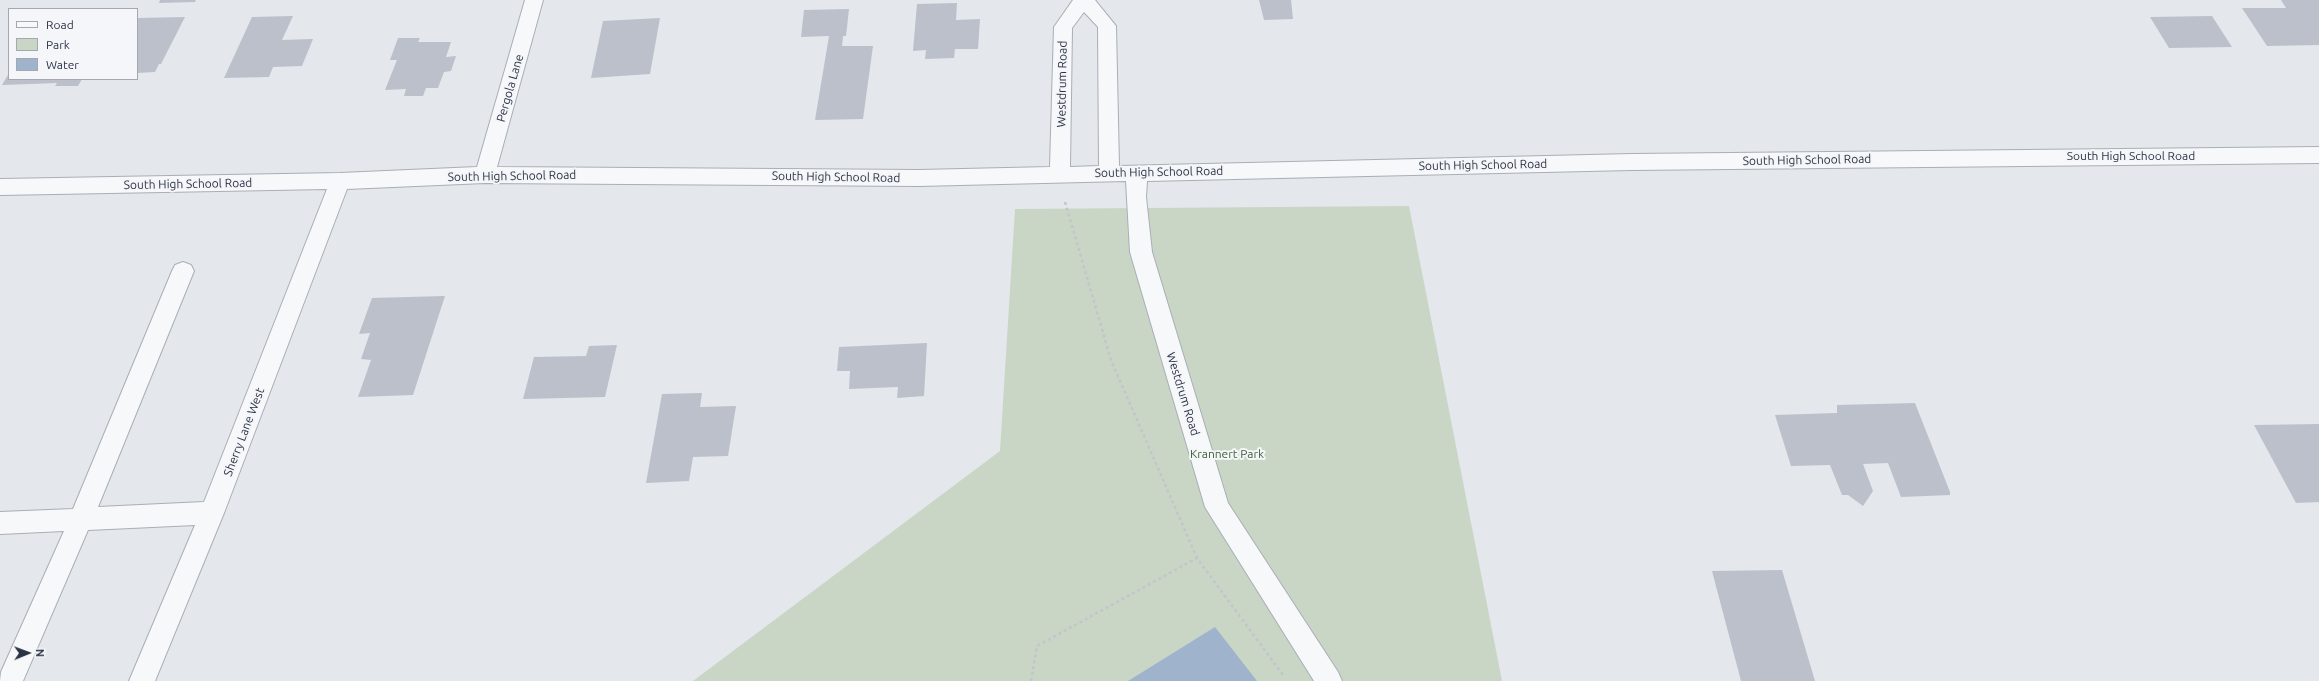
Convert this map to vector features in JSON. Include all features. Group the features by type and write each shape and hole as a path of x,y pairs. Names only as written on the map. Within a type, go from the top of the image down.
{"street":[{"name":"Pergola Lane","path":"485,175 534,0"},
{"path":"1084,0 1107,26 1109,173"},
{"name":"Westdrum Road","path":"1060,174 1063,27 1084,0"},
{"name":"South High School Road","path":"0,187 340,181 485,175 919,178 1632,162 2319,155"},
{"name":"Westdrum Road","path":"1137,172 1136,197 1141,252 1217,507 1329,681"},
{"name":"Sherry Lane West","path":"142,681 212,513 340,181"},
{"path":"10,681 81,519 183,271"},
{"path":"0,523 212,513"}],"path":[{"path":"1064,200 1111,360 1197,558 1288,681"},
{"path":"1031,681 1037,646 1197,558"}],"green space":[{"name":"Krannert Park","path":"1409,206 1502,681 693,681 1000,451 1015,209"}],"water":[{"path":"1215,627 1257,681 1128,681"}],"building":[{"path":"160,0 196,0 195,2 159,3"},
{"path":"1259,0 1291,0 1293,19 1264,20"},
{"path":"2281,0 2319,0 2319,45 2267,46 2242,8 2286,8"},
{"path":"957,3 956,20 980,19 978,49 955,49 954,58 925,59 926,50 913,51 917,4"},
{"path":"849,9 846,36 843,36 842,46 873,46 863,119 815,120 829,36 801,37 804,10"},
{"path":"293,16 282,40 313,39 302,66 273,67 269,77 224,78 252,17"},
{"path":"2212,16 2232,47 2169,48 2150,17"},
{"path":"185,17 161,64 159,64 155,72 138,73 138,18"},
{"path":"660,18 650,74 591,78 603,21"},
{"path":"398,38 420,38 418,42 451,42 446,57 456,56 451,71 444,72 438,88 426,88 423,96 404,96 406,89 385,90 397,60 390,60"},
{"path":"8,75 8,80 81,80 78,86 55,86 57,83 2,85"},
{"path":"445,296 413,395 358,397 371,360 361,359 370,333 359,334 372,298"},
{"path":"927,343 924,396 897,398 898,387 849,389 850,371 837,371 839,347"},
{"path":"617,345 605,397 523,399 534,357 586,356 589,346"},
{"path":"702,393 700,407 736,406 728,456 693,457 689,481 646,483 662,394"},
{"path":"1915,403 1950,495 1901,497 1888,463 1863,464 1873,491 1863,506 1848,495 1842,495 1830,465 1791,466 1775,415 1837,413 1837,405"},
{"path":"2319,424 2319,502 2296,503 2254,425"},
{"path":"1782,570 1815,681 1741,681 1712,571"}]}
